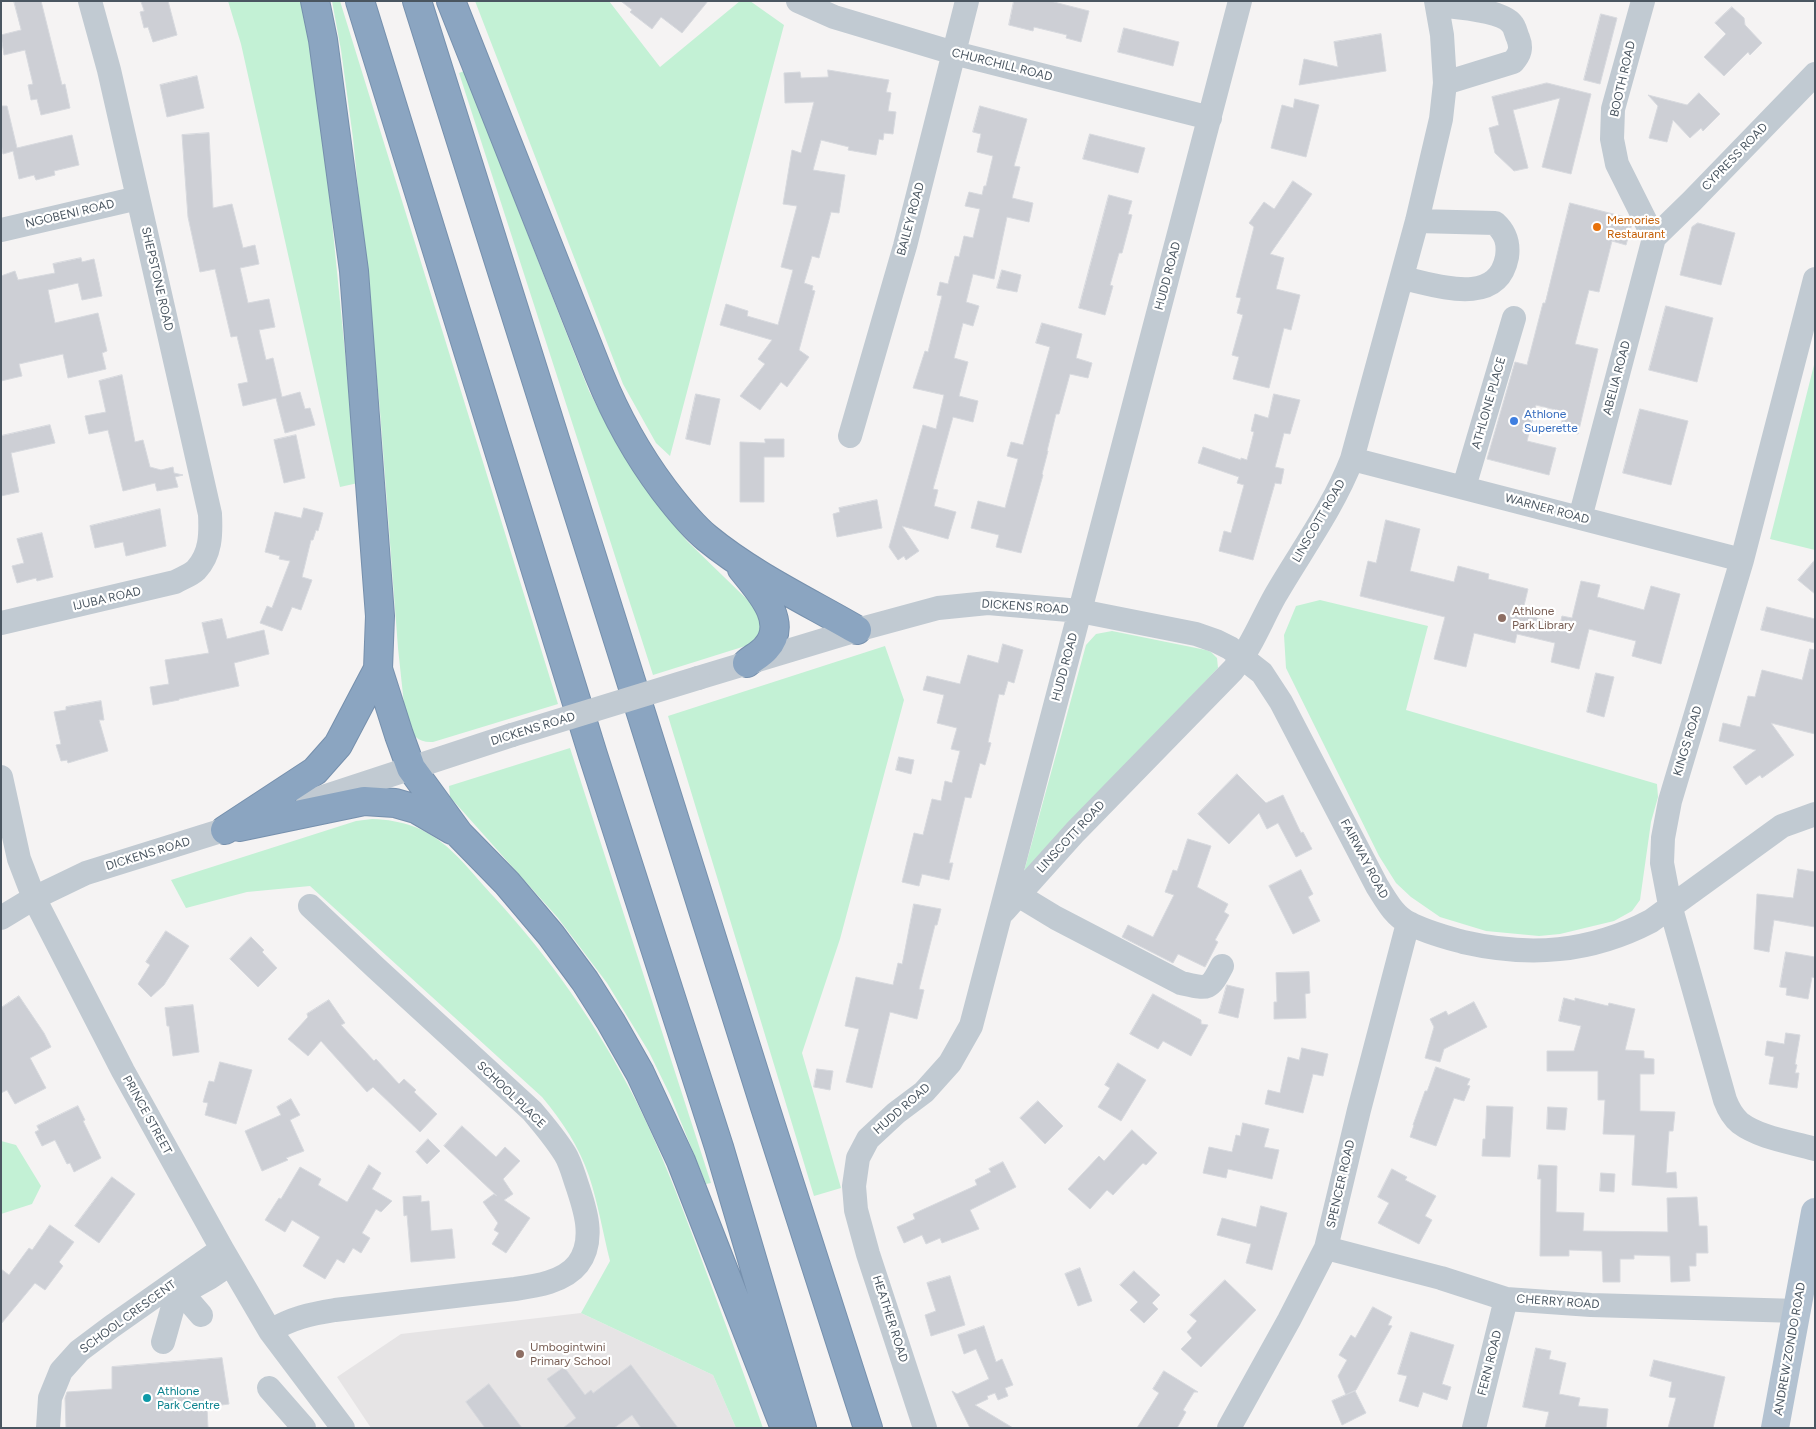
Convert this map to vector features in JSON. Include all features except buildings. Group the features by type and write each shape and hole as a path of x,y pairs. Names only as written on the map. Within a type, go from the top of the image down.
{"highway":[{"path":"315,1 324,50 354,271 380,616 378,669 398,735 411,768 459,834 507,883 551,934 590,989 640,1073 681,1161 785,1428"},
{"path":"360,1 593,756 718,1147 802,1428"},
{"path":"417,1 868,1428"},
{"path":"451,1 546,244 614,409 642,461 678,509 706,537 735,560 857,630"},
{"path":"735,560 762,594 772,611 775,628 767,647 747,663"},
{"path":"226,830 315,771 338,745 378,669"},
{"path":"226,830 364,801 394,803 416,809 459,834"}],"main road":[{"name":"ANDREW ZONDO ROAD","path":"1775,1428 1815,1212"}],"street":[{"name":"SHEPSTONE ROAD","path":"90,1 109,70 210,514 211,538 205,558"},
{"name":"CHURCHILL ROAD","path":"798,1 834,18 954,53 1210,118"},
{"name":"BAILEY ROAD","path":"850,436 905,246 967,1"},
{"name":"HUDD ROAD","path":"856,1210 854,1186 858,1158 868,1139 896,1113 924,1092 950,1063 971,1026 1240,1"},
{"name":"BOOTH ROAD","path":"1643,1 1614,109 1612,139 1617,164 1654,238"},
{"name":"LINSCOTT ROAD","path":"1000,915 1075,832 1243,658 1274,598 1341,486 1352,459 1402,278 1441,118 1444,83 1442,35 1437,3"},
{"path":"1437,3 1493,13 1503,17 1512,23 1521,46 1519,56 1513,62 1444,83"},
{"name":"CYPRESS ROAD","path":"1654,238 1815,74"},
{"name":"NGOBENI ROAD","path":"1,230 138,198"},
{"path":"1402,278 1470,290 1483,288 1495,279 1504,268 1508,248 1503,230 1496,223 1417,220"},
{"name":"ABELIA ROAD","path":"1580,518 1654,238"},
{"name":"KINGS ROAD","path":"1815,279 1742,560 1670,801 1663,838 1662,864 1670,905 1702,1022 1730,1112 1739,1122 1758,1133 1815,1149"},
{"name":"ATHLONE PLACE","path":"1464,487 1514,318"},
{"name":"WARNER ROAD","path":"1352,459 1742,560"},
{"name":"IJUBA ROAD","path":"1,623 175,582 195,571 205,558"},
{"name":"DICKENS ROAD","path":"1,918 34,898 86,873 226,830 512,735 857,630 938,608 958,605 988,603 1080,611"},
{"name":"FAIRWAY ROAD","path":"1080,611 1196,634 1216,641 1262,673 1281,702 1377,886 1391,908 1408,923 1444,937 1492,948 1524,951 1565,949 1628,933 1651,921 1670,905 1782,826 1798,818 1815,814"},
{"name":"PRINCE STREET","path":"1,777 20,859 34,898 123,1071 270,1331 343,1428"},
{"path":"1018,895 1056,918 1182,983 1204,988 1210,985 1222,966"},
{"name":"SCHOOL PLACE","path":"270,1331 295,1318 308,1314 515,1290 541,1285 572,1270 578,1264 587,1246 588,1228 583,1202 566,1156 552,1135 532,1111 310,906"},
{"name":"SPENCER ROAD","path":"1229,1428 1289,1320 1326,1248 1359,1110 1408,923"},
{"name":"HEATHER ROAD","path":"856,1210 868,1254 925,1428"},
{"name":"CHERRY ROAD","path":"1326,1248 1441,1278 1506,1299 1591,1305 1798,1311"},
{"path":"163,1342 174,1303 182,1293 209,1278 226,1256"},
{"name":"SCHOOL CRESCENT","path":"48,1428 50,1398 61,1371 79,1351 111,1326 226,1256"},
{"path":"182,1293 201,1315"},
{"name":"FERN ROAD","path":"1474,1428 1506,1299"},
{"path":"269,1388 290,1421"}],"shaded area":[{"name":"Umbogintwini Primary School","path":"581,1313 713,1375 736,1428 371,1428 337,1377 401,1334"}],"green space":[{"path":"228,1 303,1 326,161 358,483 340,487 241,44"},
{"path":"332,1 340,1 558,704 433,742 417,738 406,723 398,648 380,411 353,138"},
{"path":"475,1 609,1 660,67 740,1 750,1 784,25 670,456 656,443 623,384"},
{"path":"464,71 589,391 617,445 650,495 687,541 759,611 764,633 755,643 653,675 459,73"},
{"path":"1815,361 1815,550 1770,539"},
{"path":"1320,600 1428,626 1406,710 1657,784 1658,797 1651,822 1640,900 1632,911 1614,921 1560,934 1539,936 1486,931 1440,917 1411,897 1396,883 1379,856 1286,668 1284,635 1296,606"},
{"path":"1112,631 1206,650 1217,658 1218,668 1023,875 1086,645 1096,634"},
{"path":"885,646 904,700 840,939 802,1053 841,1188 814,1196 668,716"},
{"path":"570,748 711,1183 706,1184 670,1095 649,1052 607,983 558,918 450,797 449,786"},
{"path":"372,819 394,821 412,826 428,833 455,854 515,920 554,969 606,1046 645,1119 661,1156 691,1231 763,1428 736,1428 713,1375 581,1313 610,1261 595,1197 585,1165 569,1134 542,1097 310,886 247,892 186,908 171,880 356,821"},
{"path":"1,1141 16,1145 41,1186 32,1204 1,1214"}],"place":[{"name":"Memories Restaurant","path":"1597,227"},
{"name":"Athlone Superette","path":"1514,421"},
{"name":"Athlone Park Library","path":"1502,618"},
{"name":"Umbogintwini Primary School","path":"520,1354"},
{"name":"Athlone Park Centre","path":"147,1398"}]}
